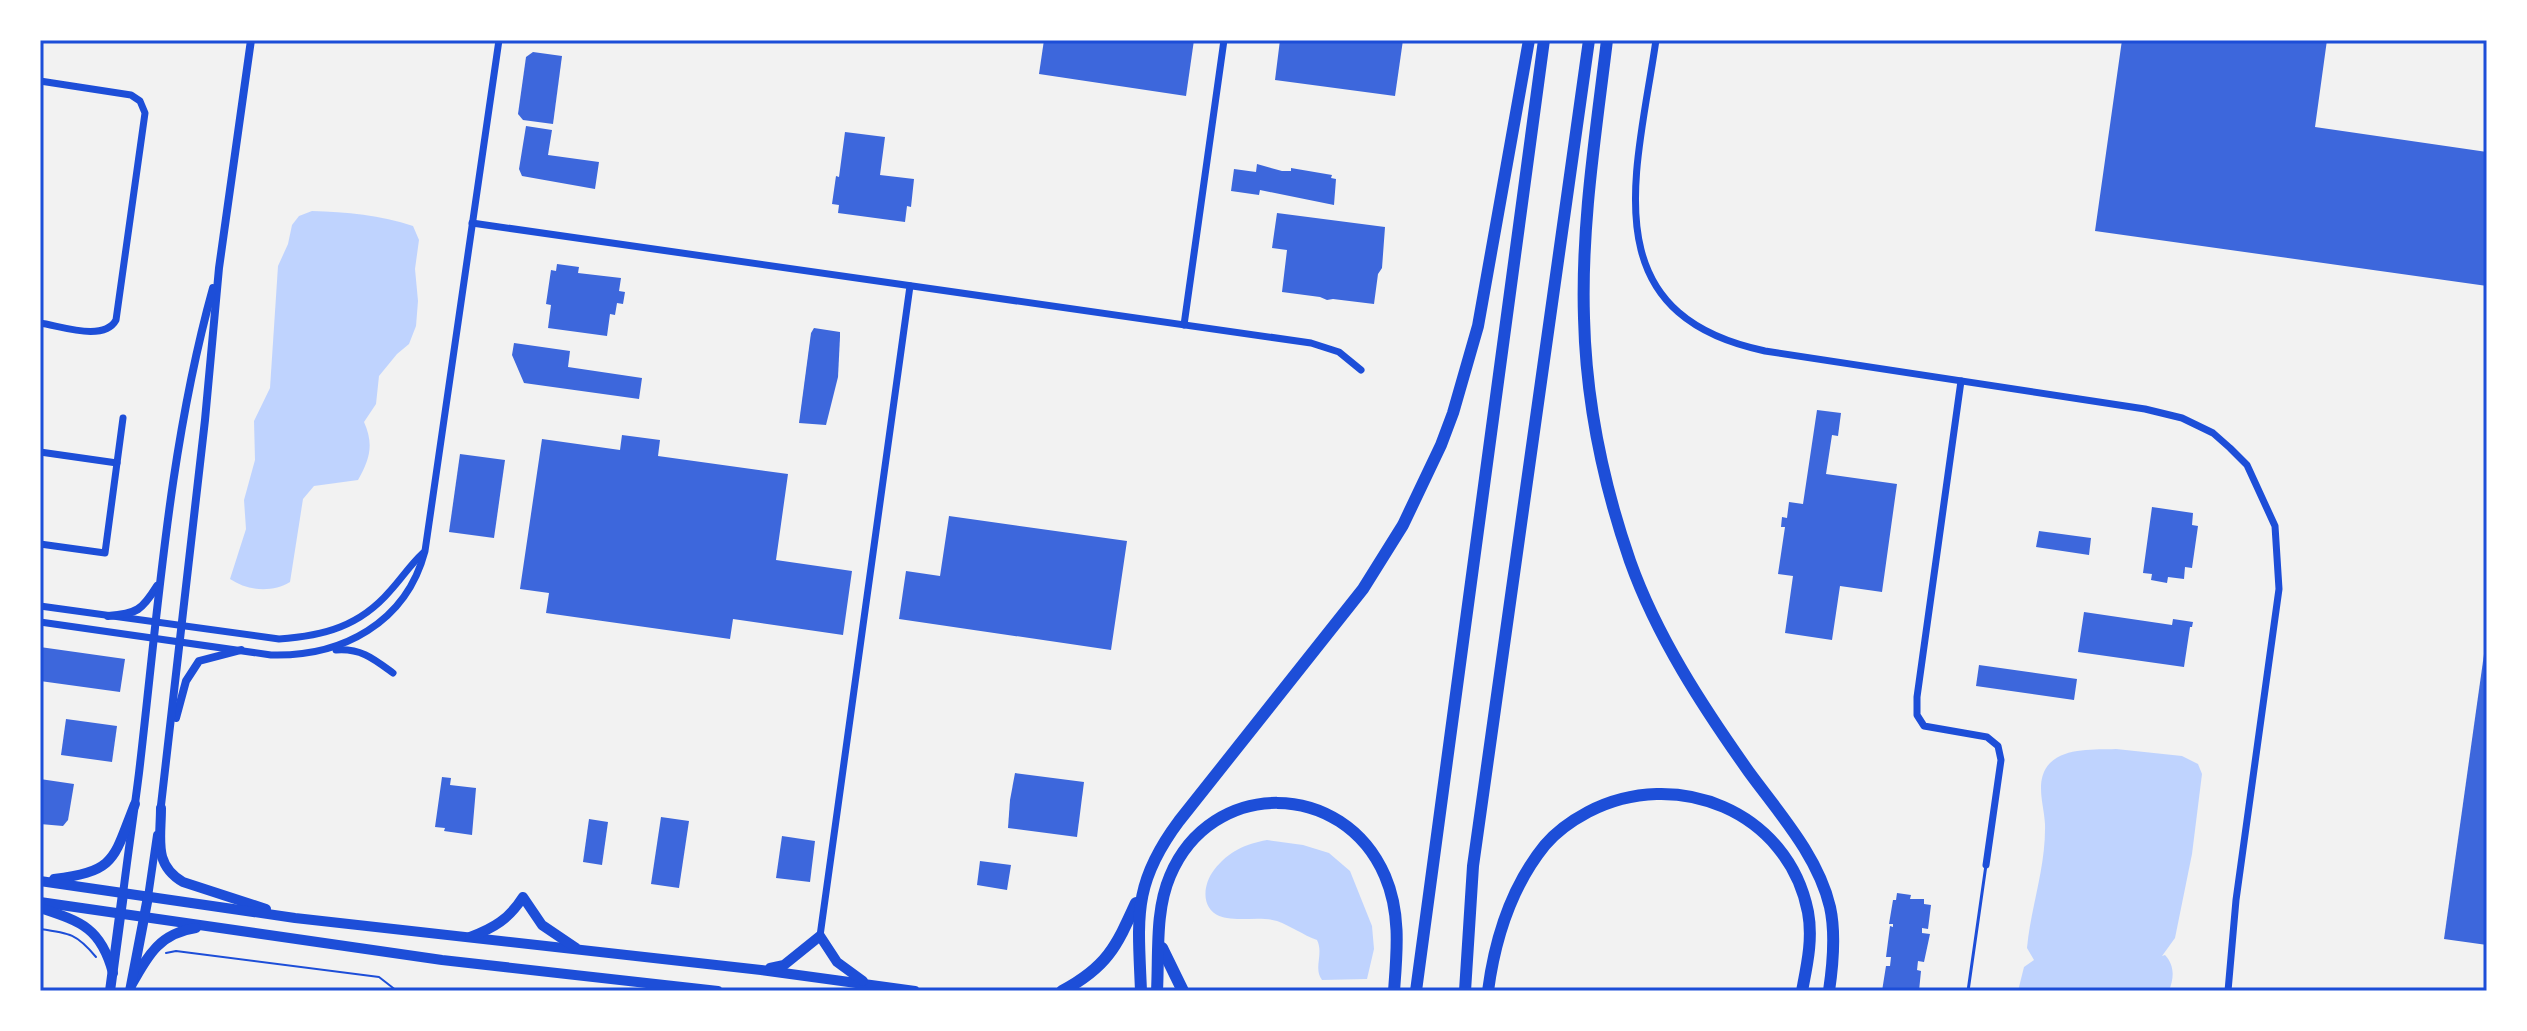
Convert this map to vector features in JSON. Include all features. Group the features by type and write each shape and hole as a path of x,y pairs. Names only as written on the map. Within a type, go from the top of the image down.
{"highway":[{"path":"1062,991 1086,978 1111,953 1154,857 1171,831 1363,589 1403,525 1441,445 1478,326 1529,40"},
{"path":"1416,991 1544,40"},
{"path":"1465,991 1473,866 1589,40"},
{"path":"1607,40 1588,200 1584,318 1588,377 1601,456 1616,520 1630,561 1661,631 1704,707 1815,867 1829,904 1832,923 1830,988"},
{"path":"1488,991 1503,921 1518,887 1546,843 1576,818 1609,801 1644,794 1682,794 1706,799 1756,826 1781,853 1796,878 1808,912 1810,952 1802,991"},
{"path":"1157,991 1162,903 1170,874 1184,850 1202,831 1237,809 1270,802 1306,805 1330,815 1351,830 1371,852 1385,876 1397,929 1394,991"},
{"path":"1141,991 1139,913 1142,889"},
{"path":"1159,941 1183,991"}],"main road":[{"path":"40,880 80,876 104,866 120,842 135,804"},
{"path":"161,808 161,856 164,867 171,875 183,882 295,918"},
{"path":"40,880 295,918 761,970 915,991"},
{"path":"110,991 123,894"},
{"path":"131,988 148,897"},
{"path":"466,939 495,928 515,910 523,897 542,925 581,951"},
{"path":"40,905 442,960 718,991"},
{"path":"40,905 82,924 96,935 107,952 113,973"},
{"path":"131,988 156,944 182,930 206,926"},
{"path":"761,970 784,965 820,936 837,962 866,984"}],"street":[{"path":"148,897 183,626 219,268 251,40"},
{"path":"326,651 359,636 387,617 419,575 499,40"},
{"path":"1184,325 1224,40"},
{"path":"1656,40 1635,185 1635,226 1643,259 1657,286 1694,324 1731,343 1757,349 2145,409 2182,418 2213,433 2247,465 2275,526 2279,589 2236,900 2228,991"},
{"path":"40,81 131,95 140,101 145,113 116,320 108,329 95,332 40,323"},
{"path":"472,223 1311,343 1339,352 1361,370"},
{"path":"123,894 154,622 182,422 194,357 219,268"},
{"path":"820,936 910,286"},
{"path":"1961,381 1921,662 1917,715 1924,726 1987,737 1998,746 2001,760 1986,865"},
{"path":"40,555 41,544 105,553 123,418"},
{"path":"40,452 117,463"},
{"path":"40,606 279,639 312,637 360,619 425,551"},
{"path":"108,616 133,613 141,608 160,582"},
{"path":"40,622 295,656 351,649 361,651 393,673"},
{"path":"169,742 186,681 194,667 208,656 241,650"}],"lane":[{"path":"1968,991 1986,865"}],"path":[{"path":"40,929 72,934 85,943 96,958"},
{"path":"167,954 176,951 379,977 397,991"}],"water":[{"path":"312,211 363,215 413,226 419,240 415,269 418,301 416,326 409,344 379,376 376,404 364,422 369,451 358,480 314,486 303,499 290,582 276,588 252,588 230,579 246,529 244,500 255,460 254,421 270,388 278,266 292,225 299,216"},
{"path":"2116,749 2182,756 2198,764 2202,774 2192,854 2175,938 2162,956 2165,955 2172,968 2169,991 2018,991 2024,967 2034,960 2027,948 2043,856 2045,824 2042,777 2050,763 2065,754"},
{"path":"1267,840 1303,845 1329,853 1350,871 1372,926 1374,949 1367,979 1322,980 1318,971 1317,940 1277,921 1227,918 1208,906 1207,884 1220,863 1238,849"}],"building":[{"path":"1044,40 1194,40 1186,96 1039,74"},
{"path":"1280,40 1403,40 1395,96 1275,80"},
{"path":"2122,40 2327,40 2315,127 2487,152 2487,286 2095,231"},
{"path":"533,52 562,56 553,124 523,120 518,114 526,57"},
{"path":"526,126 552,130 548,155 599,162 595,189 522,176 519,169"},
{"path":"845,132 885,137 880,175 914,179 911,207 907,206 905,222 838,213 839,205 832,204"},
{"path":"1257,164 1282,171 1291,171 1291,168 1332,175 1331,178 1336,179 1334,205 1260,190 1259,195 1231,191 1234,169 1256,172"},
{"path":"1277,213 1385,227 1382,268 1378,274 1374,304 1282,292 1287,250 1272,248"},
{"path":"557,264 579,267 578,273 621,278 619,291 625,292 623,304 617,303 615,315 610,314 607,336 548,328 551,305 546,304 551,270 556,271"},
{"path":"814,328 840,332 838,377 826,425 799,423"},
{"path":"514,343 570,351 568,367 642,378 639,399 524,383 512,355"},
{"path":"1817,410 1841,413 1838,436 1832,435 1826,474 1897,484 1882,592 1840,586 1832,640 1785,633 1793,576 1778,574 1785,527 1781,527 1782,517 1787,518 1789,502 1803,504"},
{"path":"622,435 660,440 658,456 788,474 776,560 852,571 843,635 733,619 730,639 546,613 549,593 520,589 542,439 620,450"},
{"path":"460,454 505,460 494,538 449,532"},
{"path":"2152,507 2193,513 2192,525 2198,526 2192,568 2185,567 2184,579 2168,577 2167,583 2151,580 2152,574 2143,573"},
{"path":"949,516 1127,541 1111,650 899,619 906,571 940,576"},
{"path":"2039,531 2091,538 2089,555 2036,547"},
{"path":"2084,612 2172,625 2173,619 2193,622 2184,667 2078,652"},
{"path":"40,647 125,659 120,692 40,681"},
{"path":"2487,647 2487,945 2444,939"},
{"path":"1979,665 2077,679 2074,700 1976,686"},
{"path":"66,719 117,726 112,762 61,755"},
{"path":"1015,773 1084,782 1077,837 1008,828"},
{"path":"442,777 451,778 450,785 476,788 472,835 435,827"},
{"path":"40,779 74,784 68,820 63,826 40,824"},
{"path":"661,817 689,821 679,888 651,884"},
{"path":"589,819 608,822 602,865 583,862"},
{"path":"782,836 815,841 810,882 776,878"},
{"path":"980,861 1011,865 1007,890 977,885"},
{"path":"1897,893 1911,895 1910,899 1924,899 1924,904 1931,905 1928,929 1922,928 1922,933 1930,934 1924,962 1918,961 1917,970 1921,971 1919,991 1882,991 1886,966 1890,966 1891,957 1886,957 1890,926 1893,927 1893,924 1889,924"}]}
